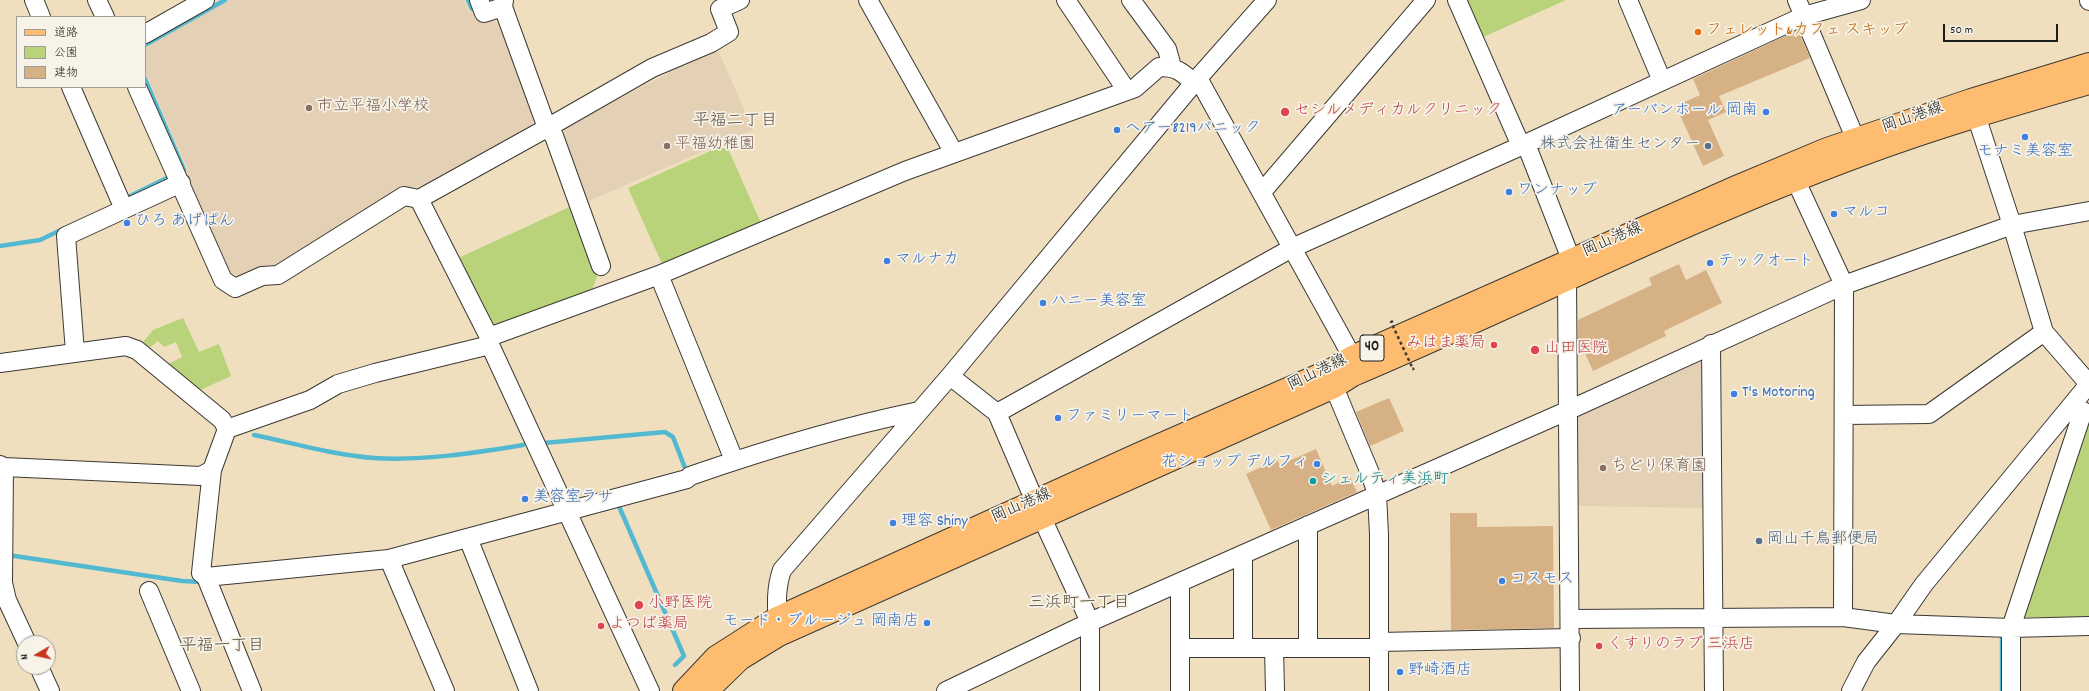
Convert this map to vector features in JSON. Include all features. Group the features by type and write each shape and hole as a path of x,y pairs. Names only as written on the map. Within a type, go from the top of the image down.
{"main road":[{"name":"岡山港線","path":"684,691 716,657 778,627 1569,270 1700,220 1792,173 1858,147 1974,107 2089,64"},
{"name":"岡山港線","path":"1974,107 2089,83"},
{"name":"岡山港線","path":"707,691 740,659 778,627"}],"street":[{"path":"34,0 41,16"},
{"path":"97,0 105,16"},
{"path":"146,33 205,0"},
{"path":"137,88 178,176 223,280 235,288 262,276 278,275 404,196 419,199 652,68 711,43 729,32 720,9 740,0"},
{"path":"868,0 954,153"},
{"path":"1066,0 1127,91"},
{"path":"1131,0 1167,49 1172,67"},
{"path":"778,627 776,594 777,583 782,570 950,376 1196,80 1267,0"},
{"path":"1262,192 1426,0"},
{"path":"1457,0 1523,145 1569,270 1570,691"},
{"path":"1628,0 1662,81"},
{"path":"997,413 1292,248 1662,81 1801,8 1860,0"},
{"path":"481,4 484,13 504,4 547,128 554,136 601,266"},
{"path":"1801,8 1858,147"},
{"path":"225,425 310,400 338,384 375,372 490,341 659,275 906,171 1135,88 1159,67 1172,67 1196,80 1262,192 1292,248 1343,372 1376,494 1379,536 1379,691"},
{"path":"71,88 122,204"},
{"path":"1974,107 2012,225 2044,332 2089,384 2011,628 2011,691"},
{"path":"1792,173 1844,285 1843,616"},
{"path":"75,352 66,236 122,204 178,176"},
{"path":"419,199 490,341 650,691"},
{"path":"955,689 1090,622 1376,494 1569,410 1711,344 1844,285 2012,225 2089,211"},
{"path":"659,275 734,460"},
{"path":"1844,415 1929,414 2044,332"},
{"path":"1711,344 1714,691"},
{"path":"0,363 126,346 137,350 225,425"},
{"path":"950,376 997,413 1038,510 1090,622 1090,691"},
{"path":"1851,691 1866,662 1896,624 1924,584 2082,408"},
{"path":"207,580 390,562 470,542 567,511 688,477 734,460 863,423 919,411"},
{"path":"225,425 212,470 200,573 207,580 252,691"},
{"path":"23,635 7,600 3,583 2,466 201,476 212,470"},
{"path":"1308,525 1308,648"},
{"path":"470,542 529,691"},
{"path":"1243,554 1243,648"},
{"path":"390,562 445,691"},
{"path":"1180,582 1180,691"},
{"path":"149,591 190,691"},
{"path":"1571,619 1843,616 1896,624 2011,628 2089,626"},
{"path":"1180,648 1308,648 1570,638"},
{"path":"1274,648 1275,691"},
{"path":"43,675 50,691"}],"path":[{"path":"1393,321 1391,322 1414,368"}],"shaded area":[{"path":"229,0 464,0 469,13 476,10 482,24 492,19 503,27 535,117 530,127 427,185 401,189 276,267 261,267 240,276 229,272 185,172 188,170 146,74 146,47"},
{"path":"718,50 753,130 584,203 560,136 565,127 669,73 669,70"},
{"path":"1705,356 1708,508 1577,506 1577,413"}],"green space":[{"path":"1465,0 1566,0 1481,38"},
{"path":"726,144 761,223 662,264 628,188"},
{"path":"576,204 598,274 592,290 495,325 490,324 456,259"},
{"path":"183,318 199,352 219,344 231,376 194,393 139,347 153,330","holes":["158,341 164,347 176,342 182,357 166,365 148,349"]},
{"path":"2089,421 2089,617 2023,617"}],"building":[{"path":"1798,30 1810,58 1719,96 1726,112 1708,120 1724,156 1703,166 1676,106 1700,95 1693,79"},
{"path":"1679,264 1686,280 1706,270 1722,303 1664,331 1666,336 1593,371 1578,338 1578,320 1652,285 1649,278"},
{"path":"1389,398 1404,431 1370,446 1356,412"},
{"path":"1316,449 1332,486 1350,477 1357,492 1271,530 1246,474 1277,460 1280,465"},
{"name":"コスモス","path":"1450,513 1477,513 1477,527 1553,526 1554,628 1451,630"}],"waterway":[{"path":"146,44 225,0"},
{"path":"468,0 472,9 478,6"},
{"path":"146,81 184,170 180,172"},
{"path":"124,199 173,175"},
{"path":"0,246 40,240 63,229"},
{"path":"544,443 665,432 673,437 687,473"},
{"path":"254,435 329,452 393,459 468,453 523,445"},
{"path":"615,505 618,504 684,656 675,665"},
{"path":"8,555 182,581 202,582"},
{"path":"2002,637 2002,691"}],"place":[{"name":"フェレット&カフェ スキップ","path":"1698,32"},
{"name":"市立平福小学校","path":"309,108"},
{"name":"セシルメディカルクリニック","path":"1285,112"},
{"name":"アーバンホール 岡南","path":"1766,112"},
{"name":"ヘアー8219パニック","path":"1117,130"},
{"name":"モナミ美容室","path":"2025,137"},
{"name":"平福幼稚園","path":"667,146"},
{"name":"株式会社衛生センター","path":"1708,146"},
{"name":"ワンナップ","path":"1509,192"},
{"name":"マルコ","path":"1834,214"},
{"name":"ひろ あげぱん","path":"127,223"},
{"name":"マルナカ","path":"887,261"},
{"name":"テックオート","path":"1710,263"},
{"name":"ハニー美容室","path":"1043,303"},
{"name":"みはま薬局","path":"1494,345"},
{"name":"山田医院","path":"1535,350"},
{"name":"T's Motoring","path":"1734,394"},
{"name":"ファミリーマート","path":"1058,418"},
{"name":"花ショップ デルフィ","path":"1317,464"},
{"name":"ちどり保育園","path":"1603,468"},
{"name":"シェルティ美浜町","path":"1313,481"},
{"name":"美容室ラサ","path":"525,499"},
{"name":"理容 Shiny","path":"893,523"},
{"name":"岡山千鳥郵便局","path":"1759,541"},
{"name":"コスモス","path":"1502,581"},
{"name":"小野医院","path":"639,605"},
{"name":"モード・ブルージュ 岡南店","path":"927,623"},
{"name":"よつば薬局","path":"601,626"},
{"name":"くすりのラブ 三浜店","path":"1599,646"},
{"name":"野崎酒店","path":"1400,672"}],"district":[{"name":"平福二丁目","path":"735,123"},
{"name":"三浜町一丁目","path":"1079,605"},
{"name":"平福一丁目","path":"222,648"}]}
